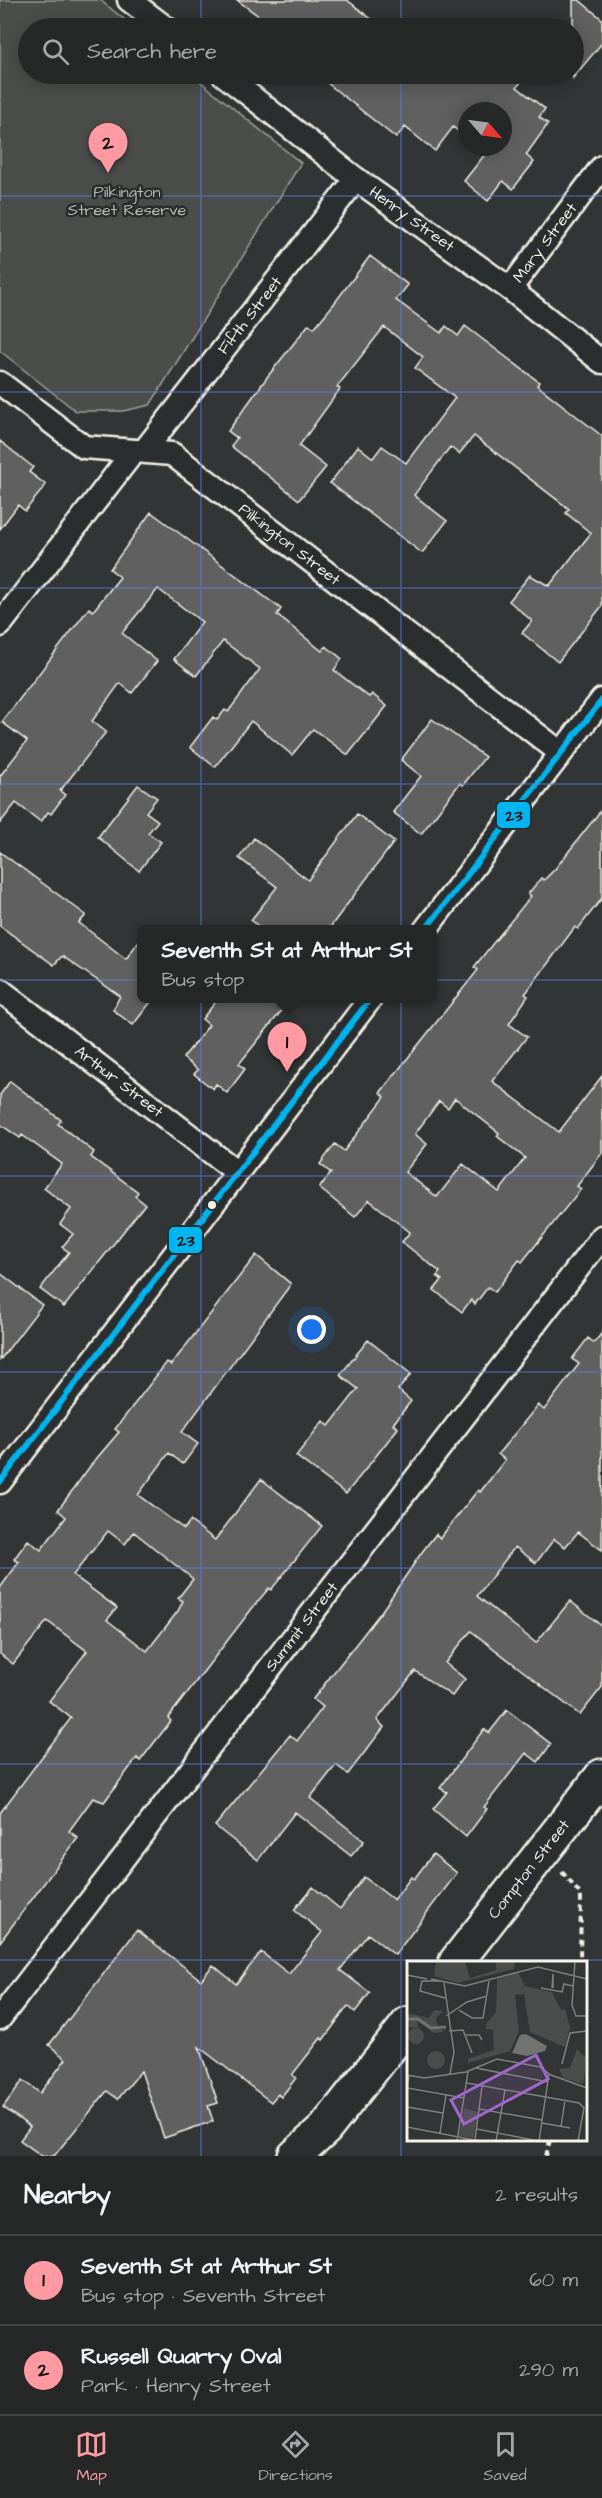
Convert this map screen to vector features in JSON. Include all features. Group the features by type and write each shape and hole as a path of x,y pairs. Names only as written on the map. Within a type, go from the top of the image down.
{"street":[{"path":"129,0 153,18"},
{"name":"Henry Street","path":"236,84 356,179 510,289 602,362"},
{"name":"Mary Street","path":"510,289 602,167"},
{"name":"Fifth Street","path":"0,625 356,179"},
{"name":"Pilkington Street","path":"0,383 84,447 172,454 561,753"},
{"path":"429,925 602,700"},
{"name":"Arthur Street","path":"0,990 237,1172"},
{"path":"0,1482 368,1003"},
{"name":"Summit Street","path":"0,2018 602,1237"},
{"name":"Compton Street","path":"457,1961 602,1776"},
{"path":"295,2156 325,2129 407,2025"}],"path":[{"path":"543,1852 581,1894 580,1961"},
{"path":"546,2156 550,2141"}],"green space":[{"name":"Pilkington Street Reserve","path":"0,0 100,0 122,18 18,18 18,84 203,84 301,163 150,405 123,411 76,411 0,351"}],"building":[{"path":"237,0 347,0 370,18 261,18"},
{"path":"573,0 579,0 602,19 602,43 584,65 584,18 573,18"},
{"path":"328,84 519,84 517,87 545,109 539,117 548,124 526,155 534,162 513,189 503,181 488,201 464,181 484,156 512,156 512,102 458,102 458,131 453,127 435,151 405,127 396,138"},
{"path":"370,256 408,285 396,300 441,333 446,326 458,336 465,326 539,382 537,385 602,436 602,606 558,662 522,633 532,621 509,601 530,575 549,586 591,533 566,513 569,509 474,436 459,454 450,447 414,495 447,521 422,553 330,483 358,446 373,458 382,446 406,463 455,398 415,368 423,357 384,327 337,387 340,389 299,446 326,467 299,500 231,446 237,438 228,431 268,376 309,324 314,328"},
{"path":"0,441 33,467 29,472 46,485 25,511 18,505 0,529"},
{"path":"151,512 281,609 277,615 322,651 326,646 342,659 334,670 369,697 372,694 387,706 348,755 313,729 292,755 251,721 215,767 190,747 213,717 217,720 225,710 228,712 260,669 223,641 196,676 174,659 202,622 158,589 122,633 157,661 132,693 120,683 92,721 106,732 60,791 65,795 51,814 48,812 41,822 16,803 0,823 0,776 27,741 2,722 89,608 93,611 120,577 110,569"},
{"path":"432,719 485,757 463,785 460,783 421,834 393,812 421,776 401,760"},
{"path":"138,785 157,798 146,812 158,821 148,833 161,842 139,871 98,837"},
{"path":"602,809 602,898 578,929 575,927 525,994 528,996 509,1024 527,1037 492,1081 559,1132 602,1076 602,1153 577,1186 581,1189 522,1262 519,1260 495,1292 488,1287 475,1304 471,1300 462,1312 434,1290 442,1280 437,1276 440,1272 402,1242 410,1232 369,1200 355,1217 319,1188 331,1173 320,1164 335,1144 344,1151 385,1097 380,1093 478,970 474,967 531,896 528,894 541,878 544,880","holes":["455,1098 499,1133 497,1136 525,1158 499,1192 463,1164 437,1197 405,1172 427,1144 415,1134 439,1101 448,1108"]},
{"path":"357,814 394,842 332,925 257,925 251,920 277,887 239,858 254,838 308,880"},
{"path":"0,852 86,915 79,923 126,959 137,944 137,1003 150,1003 133,1025 113,1010 120,996 62,956 54,965 0,926"},
{"path":"215,1003 288,1003 239,1064 245,1069 227,1093 216,1084 213,1089 194,1074 198,1070 183,1058 209,1025 202,1019"},
{"path":"10,1081 61,1120 58,1124 94,1152 91,1157 138,1192 135,1196 145,1204 64,1307 40,1289 69,1252 62,1247 73,1234 60,1224 71,1209 44,1188 62,1164 22,1135 20,1138 0,1124 0,1095"},
{"path":"256,1255 291,1284 182,1432 198,1444 183,1464 169,1453 138,1495 184,1529 190,1521 215,1540 261,1479 322,1526 271,1590 269,1588 254,1606 168,1718 171,1721 140,1761 137,1758 104,1802 93,1798 69,1831 78,1838 0,1942 0,1813 71,1718 49,1701 87,1651 47,1621 13,1664 0,1654 0,1588 19,1562 14,1559 28,1540 41,1550 66,1517 58,1510 119,1432 115,1429 167,1362 171,1365","holes":["108,1531 125,1544 134,1532 193,1579 178,1598 183,1601 178,1611 147,1651 107,1620 117,1608 73,1575"]},
{"path":"0,1273 42,1305 0,1360"},
{"path":"602,1333 602,1550 578,1532 565,1547 554,1539 536,1563 515,1547 477,1596 536,1643 570,1601 602,1626 602,1687 580,1715 471,1631 445,1663 465,1679 452,1696 415,1671 377,1720 384,1727 348,1774 336,1765 310,1798 364,1841 351,1856 295,1812 258,1860 215,1826 290,1735 297,1741 323,1707 313,1699 381,1612 422,1552 436,1534 440,1538 478,1490 480,1492 505,1460 498,1454 538,1405 544,1410 579,1364 572,1359 588,1338 594,1343"},
{"path":"368,1340 411,1374 398,1390 411,1401 393,1424 398,1428 346,1494 296,1456 323,1421 329,1426 358,1389 340,1375"},
{"path":"507,1710 551,1744 538,1762 526,1753 484,1807 487,1809 466,1837 433,1809 447,1792 440,1788 484,1729 489,1733"},
{"path":"433,1854 457,1873 395,1955 368,1934 340,1970 370,1993 355,2012 348,2006 323,2040 321,2038 292,2075 296,2078 281,2097 278,2094 271,2102 199,2047 218,2103 208,2106 213,2121 164,2138 141,2071 118,2099 107,2091 54,2156 42,2156 20,2140 30,2127 3,2107 23,2080 40,2093 66,2059 49,2045 137,1930 201,1980 213,1965 236,1984 261,1952 289,1974 322,1932 294,1910 313,1887 340,1909 364,1877 394,1900 411,1877 414,1879"}],"transit line":[{"name":"23","path":"429,925 602,700"},
{"name":"23","path":"0,1482 367,1003"}],"place":[{"name":"Russell Quarry Oval","path":"108,173"},
{"name":"Seventh St at Arthur St","path":"287,1072"}]}
